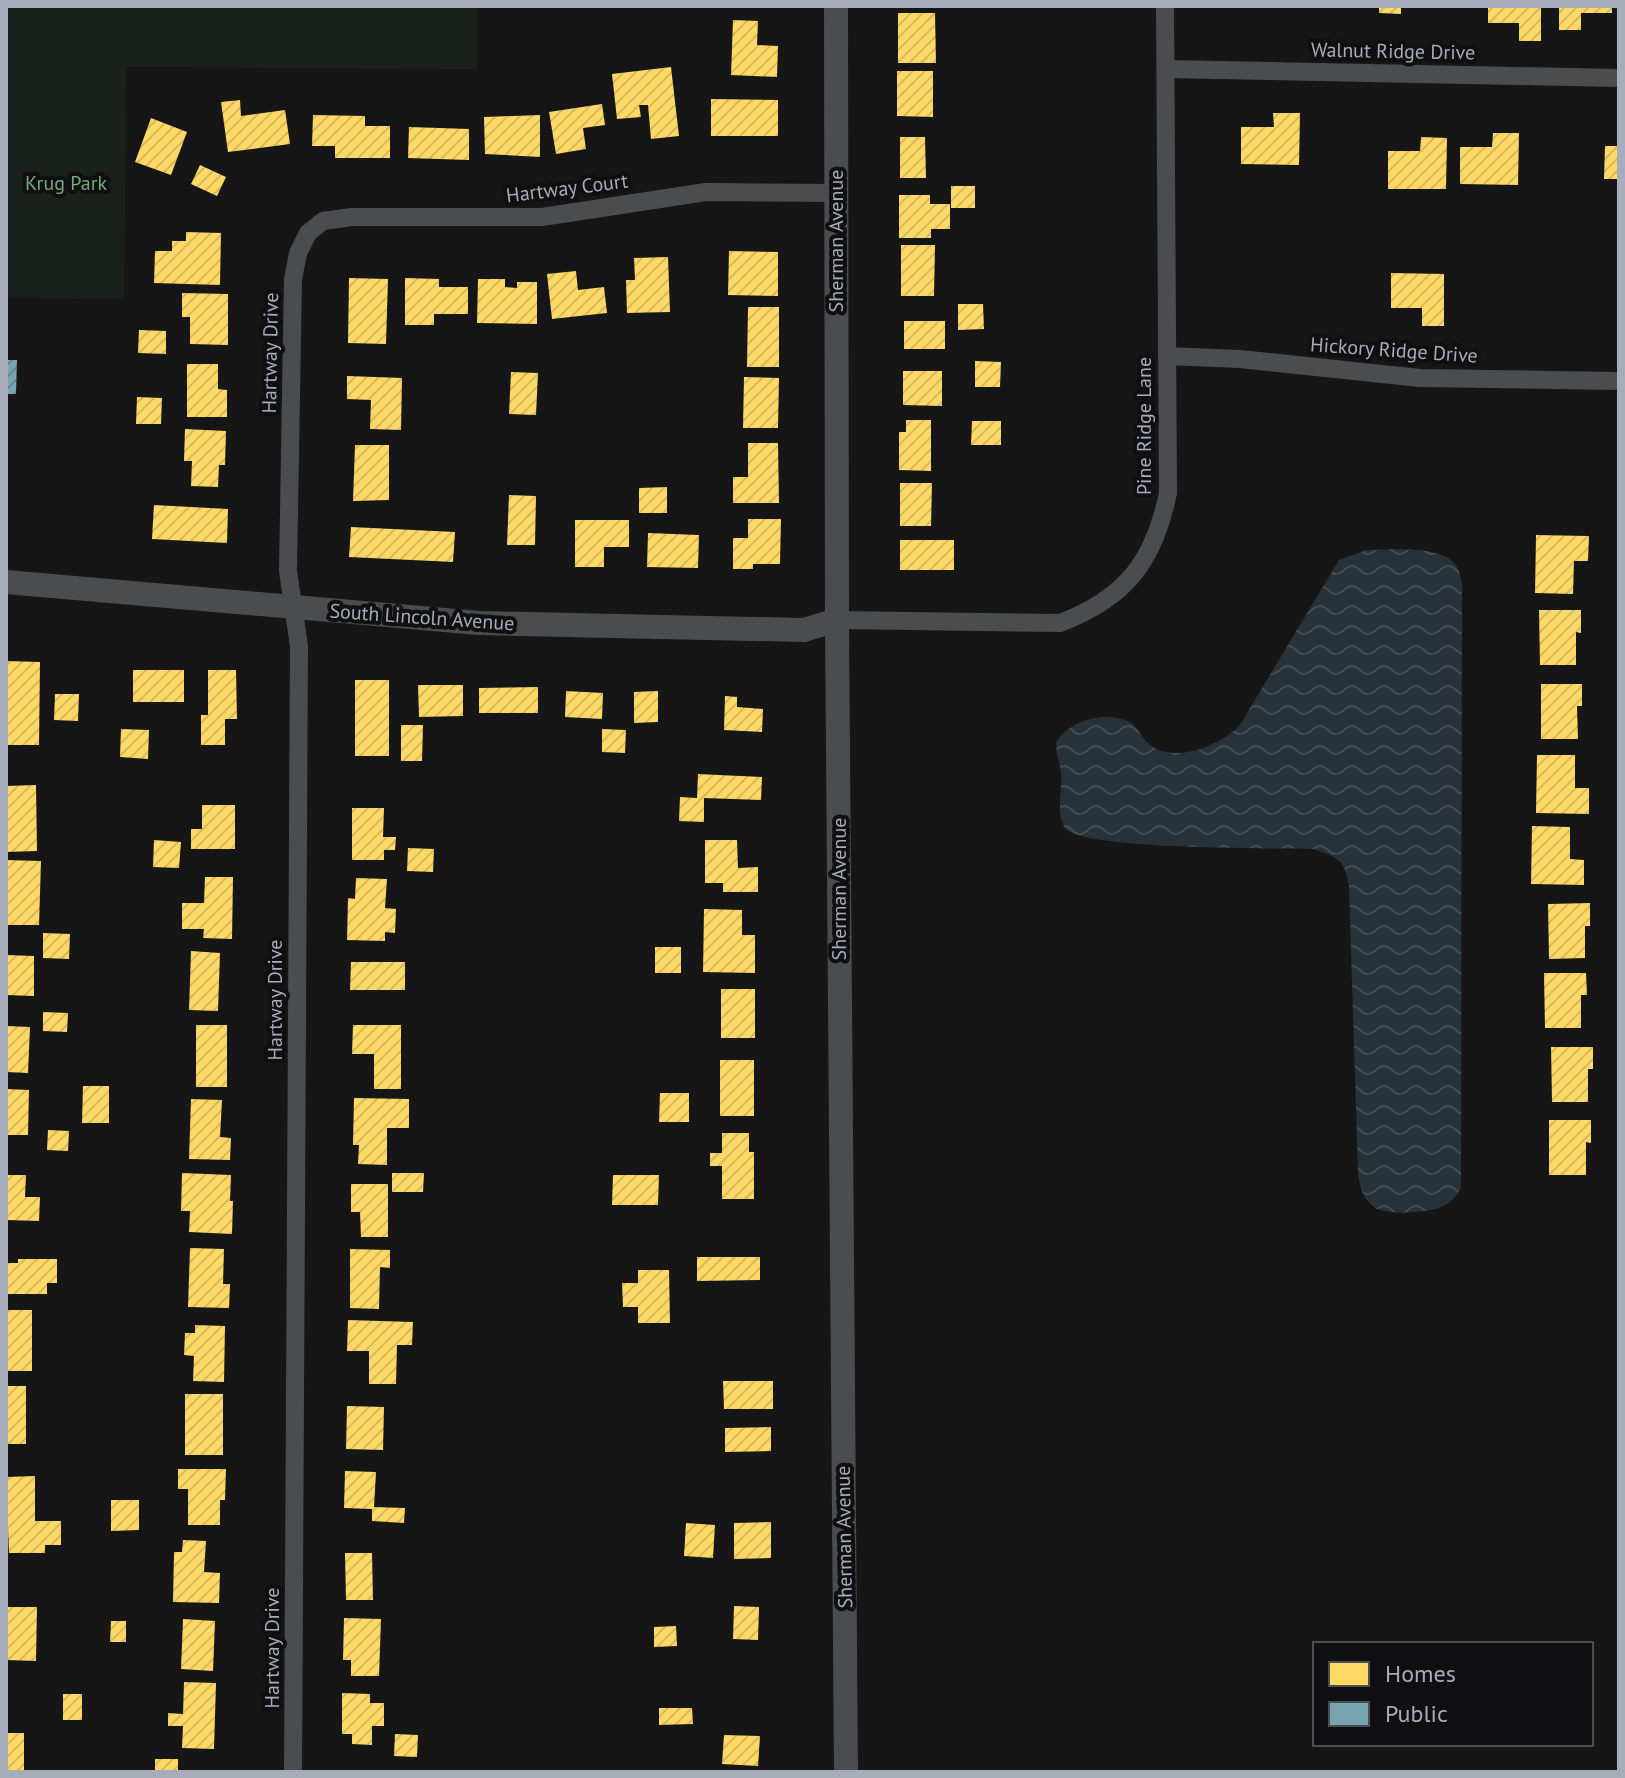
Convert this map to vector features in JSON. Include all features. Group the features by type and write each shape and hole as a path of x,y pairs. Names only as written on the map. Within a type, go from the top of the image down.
{"street":[{"name":"Sherman Avenue","path":"836,6 837,620 846,1772"},
{"name":"Pine Ridge Lane","path":"837,620 1060,623 1090,611 1121,588 1144,561 1162,521 1168,493 1165,6"},
{"name":"Walnut Ridge Drive","path":"1166,69 1619,78"},
{"name":"Hartway Court","path":"308,233 323,221 352,217 522,218 706,192 836,193"},
{"name":"Hartway Drive","path":"293,1772 299,646 288,571 293,279 298,253 308,233"},
{"name":"Hickory Ridge Drive","path":"1167,356 1240,359 1420,378 1619,381"},
{"name":"South Lincoln Avenue","path":"6,582 495,623 804,630 837,620"}],"green space":[{"name":"Krug Park","path":"6,6 477,6 477,69 126,67 124,299 6,298"}],"water":[{"path":"1366,550 1416,550 1441,555 1457,567 1462,585 1461,1188 1446,1204 1419,1212 1380,1210 1362,1192 1358,1173 1349,886 1339,861 1313,849 1181,846 1104,840 1078,835 1065,828 1060,808 1061,773 1056,743 1069,728 1088,720 1118,718 1137,728 1149,744 1169,753 1194,751 1217,742 1242,722 1339,560"}],"building: Homes":[{"path":"1379,6 1401,6 1401,14 1379,13"},
{"path":"1488,6 1541,6 1541,41 1519,41 1519,23 1488,23"},
{"path":"1559,6 1612,6 1612,13 1581,13 1581,30 1559,30"},
{"path":"898,13 935,13 936,63 898,63"},
{"path":"733,20 758,21 757,45 778,46 777,77 731,75"},
{"path":"671,67 679,136 651,139 648,105 639,105 641,117 617,119 612,74"},
{"path":"897,71 933,71 933,117 897,116"},
{"path":"711,99 778,100 778,136 711,136"},
{"path":"240,100 241,116 285,110 290,144 228,152 221,102"},
{"path":"602,104 605,125 583,128 586,149 556,154 549,112"},
{"path":"1273,113 1300,113 1299,165 1241,164 1241,127 1274,127"},
{"path":"313,115 365,116 365,126 390,126 390,158 335,158 335,146 312,146"},
{"path":"540,115 540,157 485,154 484,117"},
{"path":"151,118 187,132 171,175 135,162"},
{"path":"409,127 469,129 469,160 408,158"},
{"path":"1493,133 1519,133 1518,185 1460,184 1460,147 1492,147"},
{"path":"900,137 925,137 926,178 900,178"},
{"path":"1421,137 1447,138 1446,189 1388,189 1388,151 1420,151"},
{"path":"1605,146 1619,146 1619,179 1604,179"},
{"path":"200,165 226,177 217,196 191,184"},
{"path":"951,186 975,186 975,208 951,208"},
{"path":"899,195 930,195 930,204 950,204 950,229 931,229 931,238 899,238"},
{"path":"186,232 221,233 220,285 154,283 155,251 172,251 172,241 186,241"},
{"path":"901,245 935,245 934,296 901,296"},
{"path":"729,251 778,252 778,296 728,295"},
{"path":"668,257 670,312 627,313 626,280 635,280 634,258"},
{"path":"576,271 578,290 604,287 607,313 552,319 547,274"},
{"path":"1391,273 1444,274 1444,326 1422,326 1422,308 1391,308"},
{"path":"349,278 388,279 386,344 348,343"},
{"path":"405,278 439,279 439,287 468,287 468,314 434,314 434,325 405,325"},
{"path":"478,279 505,279 505,287 517,288 517,282 537,282 537,324 477,323"},
{"path":"182,293 228,294 228,345 190,344 190,317 182,317"},
{"path":"958,304 983,304 984,329 958,330"},
{"path":"748,307 779,307 779,367 747,367"},
{"path":"904,321 945,321 945,349 904,349"},
{"path":"139,330 166,331 166,354 138,353"},
{"path":"975,361 1001,362 1000,387 975,387"},
{"path":"187,364 218,364 218,389 227,390 227,417 187,417"},
{"path":"903,371 942,371 942,406 903,405"},
{"path":"511,372 538,373 536,415 509,414"},
{"path":"347,376 402,378 401,430 370,429 371,400 347,399"},
{"path":"744,377 779,378 778,428 743,428"},
{"path":"137,397 162,398 161,424 136,424"},
{"path":"906,420 931,420 931,471 899,470 899,432 906,432"},
{"path":"972,421 1001,421 1001,445 971,445"},
{"path":"185,429 226,431 225,465 219,465 218,487 191,486 192,461 184,461"},
{"path":"748,443 778,443 779,503 733,503 733,477 748,477"},
{"path":"355,445 389,445 389,500 353,501"},
{"path":"900,483 932,483 931,526 900,526"},
{"path":"667,487 667,513 639,513 639,488"},
{"path":"509,495 536,496 535,545 507,545"},
{"path":"154,505 228,509 227,543 152,539"},
{"path":"748,519 781,519 780,564 753,564 753,569 733,569 733,538 748,538"},
{"path":"575,520 629,520 629,547 604,547 604,567 575,567"},
{"path":"351,527 455,532 453,562 349,557"},
{"path":"648,533 699,535 698,568 647,567"},
{"path":"1536,535 1589,536 1588,561 1574,561 1573,594 1535,593"},
{"path":"900,540 954,540 954,570 900,570"},
{"path":"1539,610 1581,610 1581,633 1576,632 1576,665 1540,665"},
{"path":"6,661 40,662 39,745 6,745"},
{"path":"133,670 184,670 184,702 133,702"},
{"path":"208,670 236,670 237,719 225,719 225,745 201,745 201,715 208,715"},
{"path":"355,680 389,680 389,756 355,756"},
{"path":"1541,684 1582,684 1582,706 1577,706 1578,739 1541,739"},
{"path":"418,685 463,685 463,716 419,717"},
{"path":"538,687 538,713 479,713 479,688"},
{"path":"566,691 603,693 602,719 565,717"},
{"path":"658,691 658,722 634,723 634,692"},
{"path":"55,694 79,694 78,721 54,720"},
{"path":"725,696 737,697 737,707 763,709 762,732 724,730"},
{"path":"401,725 423,725 422,761 401,761"},
{"path":"121,729 149,730 148,759 120,757"},
{"path":"602,729 626,730 625,753 602,752"},
{"path":"1537,755 1575,755 1575,788 1589,788 1589,814 1536,813"},
{"path":"698,774 762,777 761,800 704,798 704,822 679,821 680,797 697,798"},
{"path":"36,785 37,851 6,852 6,786"},
{"path":"202,805 235,805 235,849 191,849 191,829 202,829"},
{"path":"352,808 384,808 383,837 396,837 395,850 384,850 384,860 352,860"},
{"path":"1532,826 1570,827 1570,859 1584,860 1584,885 1531,884"},
{"path":"154,840 181,842 179,868 153,867"},
{"path":"705,840 737,840 738,868 758,867 758,892 723,892 723,883 705,883"},
{"path":"408,848 434,849 433,872 407,871"},
{"path":"6,860 41,861 39,925 6,925"},
{"path":"205,877 233,877 232,939 203,938 204,929 182,929 182,903 204,903"},
{"path":"356,878 387,879 385,908 396,909 395,933 385,932 385,941 347,940 348,898 355,899"},
{"path":"1590,903 1590,926 1585,926 1585,958 1549,959 1548,904"},
{"path":"704,909 742,910 742,935 755,935 755,973 703,972"},
{"path":"43,933 70,934 69,959 43,958"},
{"path":"655,947 681,947 681,973 655,973"},
{"path":"191,951 220,953 218,1011 189,1010"},
{"path":"6,955 34,956 34,996 6,995"},
{"path":"351,962 405,962 405,990 350,990"},
{"path":"1544,973 1586,973 1587,995 1581,995 1581,1028 1545,1028"},
{"path":"721,989 755,989 755,1038 721,1038"},
{"path":"43,1012 68,1013 67,1032 43,1031"},
{"path":"196,1025 227,1025 227,1087 196,1087"},
{"path":"353,1025 401,1025 401,1089 374,1089 374,1054 352,1054"},
{"path":"6,1026 30,1027 28,1073 6,1072"},
{"path":"1551,1047 1593,1047 1593,1069 1588,1069 1588,1102 1552,1102"},
{"path":"720,1060 754,1060 754,1116 720,1116"},
{"path":"83,1086 109,1086 109,1123 82,1123"},
{"path":"6,1089 29,1090 28,1135 6,1135"},
{"path":"660,1093 689,1093 689,1122 659,1122"},
{"path":"354,1098 409,1099 409,1128 387,1128 387,1165 358,1164 359,1145 353,1145"},
{"path":"191,1099 222,1100 220,1137 231,1138 230,1160 189,1159"},
{"path":"1549,1120 1591,1120 1591,1143 1586,1142 1586,1175 1549,1175"},
{"path":"48,1130 69,1131 68,1151 47,1150"},
{"path":"722,1133 749,1133 749,1152 754,1152 754,1199 722,1199 722,1166 710,1166 710,1153 722,1153"},
{"path":"182,1173 231,1175 232,1234 189,1232 190,1211 181,1211"},
{"path":"392,1173 424,1173 423,1192 392,1192"},
{"path":"6,1175 26,1175 25,1197 40,1197 39,1221 6,1220"},
{"path":"613,1175 659,1175 658,1205 612,1205"},
{"path":"351,1184 388,1184 388,1237 361,1237 360,1212 351,1212"},
{"path":"190,1248 224,1249 223,1284 230,1284 229,1308 188,1307"},
{"path":"350,1249 390,1250 390,1268 380,1267 379,1309 350,1308"},
{"path":"697,1257 760,1257 760,1280 697,1281"},
{"path":"18,1259 57,1259 57,1283 47,1283 47,1294 6,1294 6,1263 18,1263"},
{"path":"638,1270 669,1270 670,1323 638,1323 638,1307 623,1307 622,1283 638,1283"},
{"path":"6,1310 32,1310 32,1371 6,1371"},
{"path":"348,1320 413,1322 412,1345 397,1345 396,1384 369,1384 369,1351 347,1351"},
{"path":"195,1325 225,1326 224,1382 193,1381 194,1356 184,1355 185,1333 195,1333"},
{"path":"723,1381 773,1381 773,1409 724,1409"},
{"path":"6,1386 26,1386 26,1444 6,1444"},
{"path":"185,1394 223,1394 223,1455 185,1455"},
{"path":"347,1406 384,1407 383,1450 346,1449"},
{"path":"771,1427 771,1451 725,1452 725,1428"},
{"path":"178,1469 226,1469 225,1500 220,1500 220,1525 188,1525 188,1489 178,1489"},
{"path":"345,1471 376,1472 374,1507 405,1508 404,1523 372,1521 372,1509 344,1508"},
{"path":"35,1476 35,1521 61,1521 61,1545 45,1545 45,1553 9,1553 6,1477"},
{"path":"111,1500 139,1500 139,1530 111,1531"},
{"path":"771,1522 771,1558 734,1559 734,1523"},
{"path":"686,1523 715,1525 713,1558 684,1556"},
{"path":"183,1540 206,1541 204,1572 220,1573 219,1603 173,1602 174,1552 182,1552"},
{"path":"345,1553 372,1553 373,1600 346,1600"},
{"path":"734,1606 759,1607 758,1640 733,1639"},
{"path":"6,1607 37,1607 36,1661 6,1660"},
{"path":"344,1618 381,1619 379,1676 351,1676 351,1660 343,1660"},
{"path":"183,1619 215,1621 213,1671 181,1669"},
{"path":"111,1621 126,1621 126,1642 110,1642"},
{"path":"676,1626 677,1646 654,1647 654,1627"},
{"path":"184,1682 216,1683 214,1749 182,1748 183,1726 168,1726 168,1713 183,1714"},
{"path":"342,1693 370,1694 370,1703 384,1703 384,1726 372,1726 372,1745 352,1744 352,1734 342,1734"},
{"path":"63,1694 82,1694 82,1720 63,1720"},
{"path":"659,1708 692,1708 693,1724 659,1725"},
{"path":"6,1733 24,1733 24,1772 6,1772"},
{"path":"395,1734 418,1735 417,1757 394,1756"},
{"path":"724,1735 760,1736 758,1766 722,1764"},
{"path":"155,1759 178,1759 178,1772 155,1772"}],"building: Public":[{"path":"6,360 17,360 16,394 6,394"}]}
